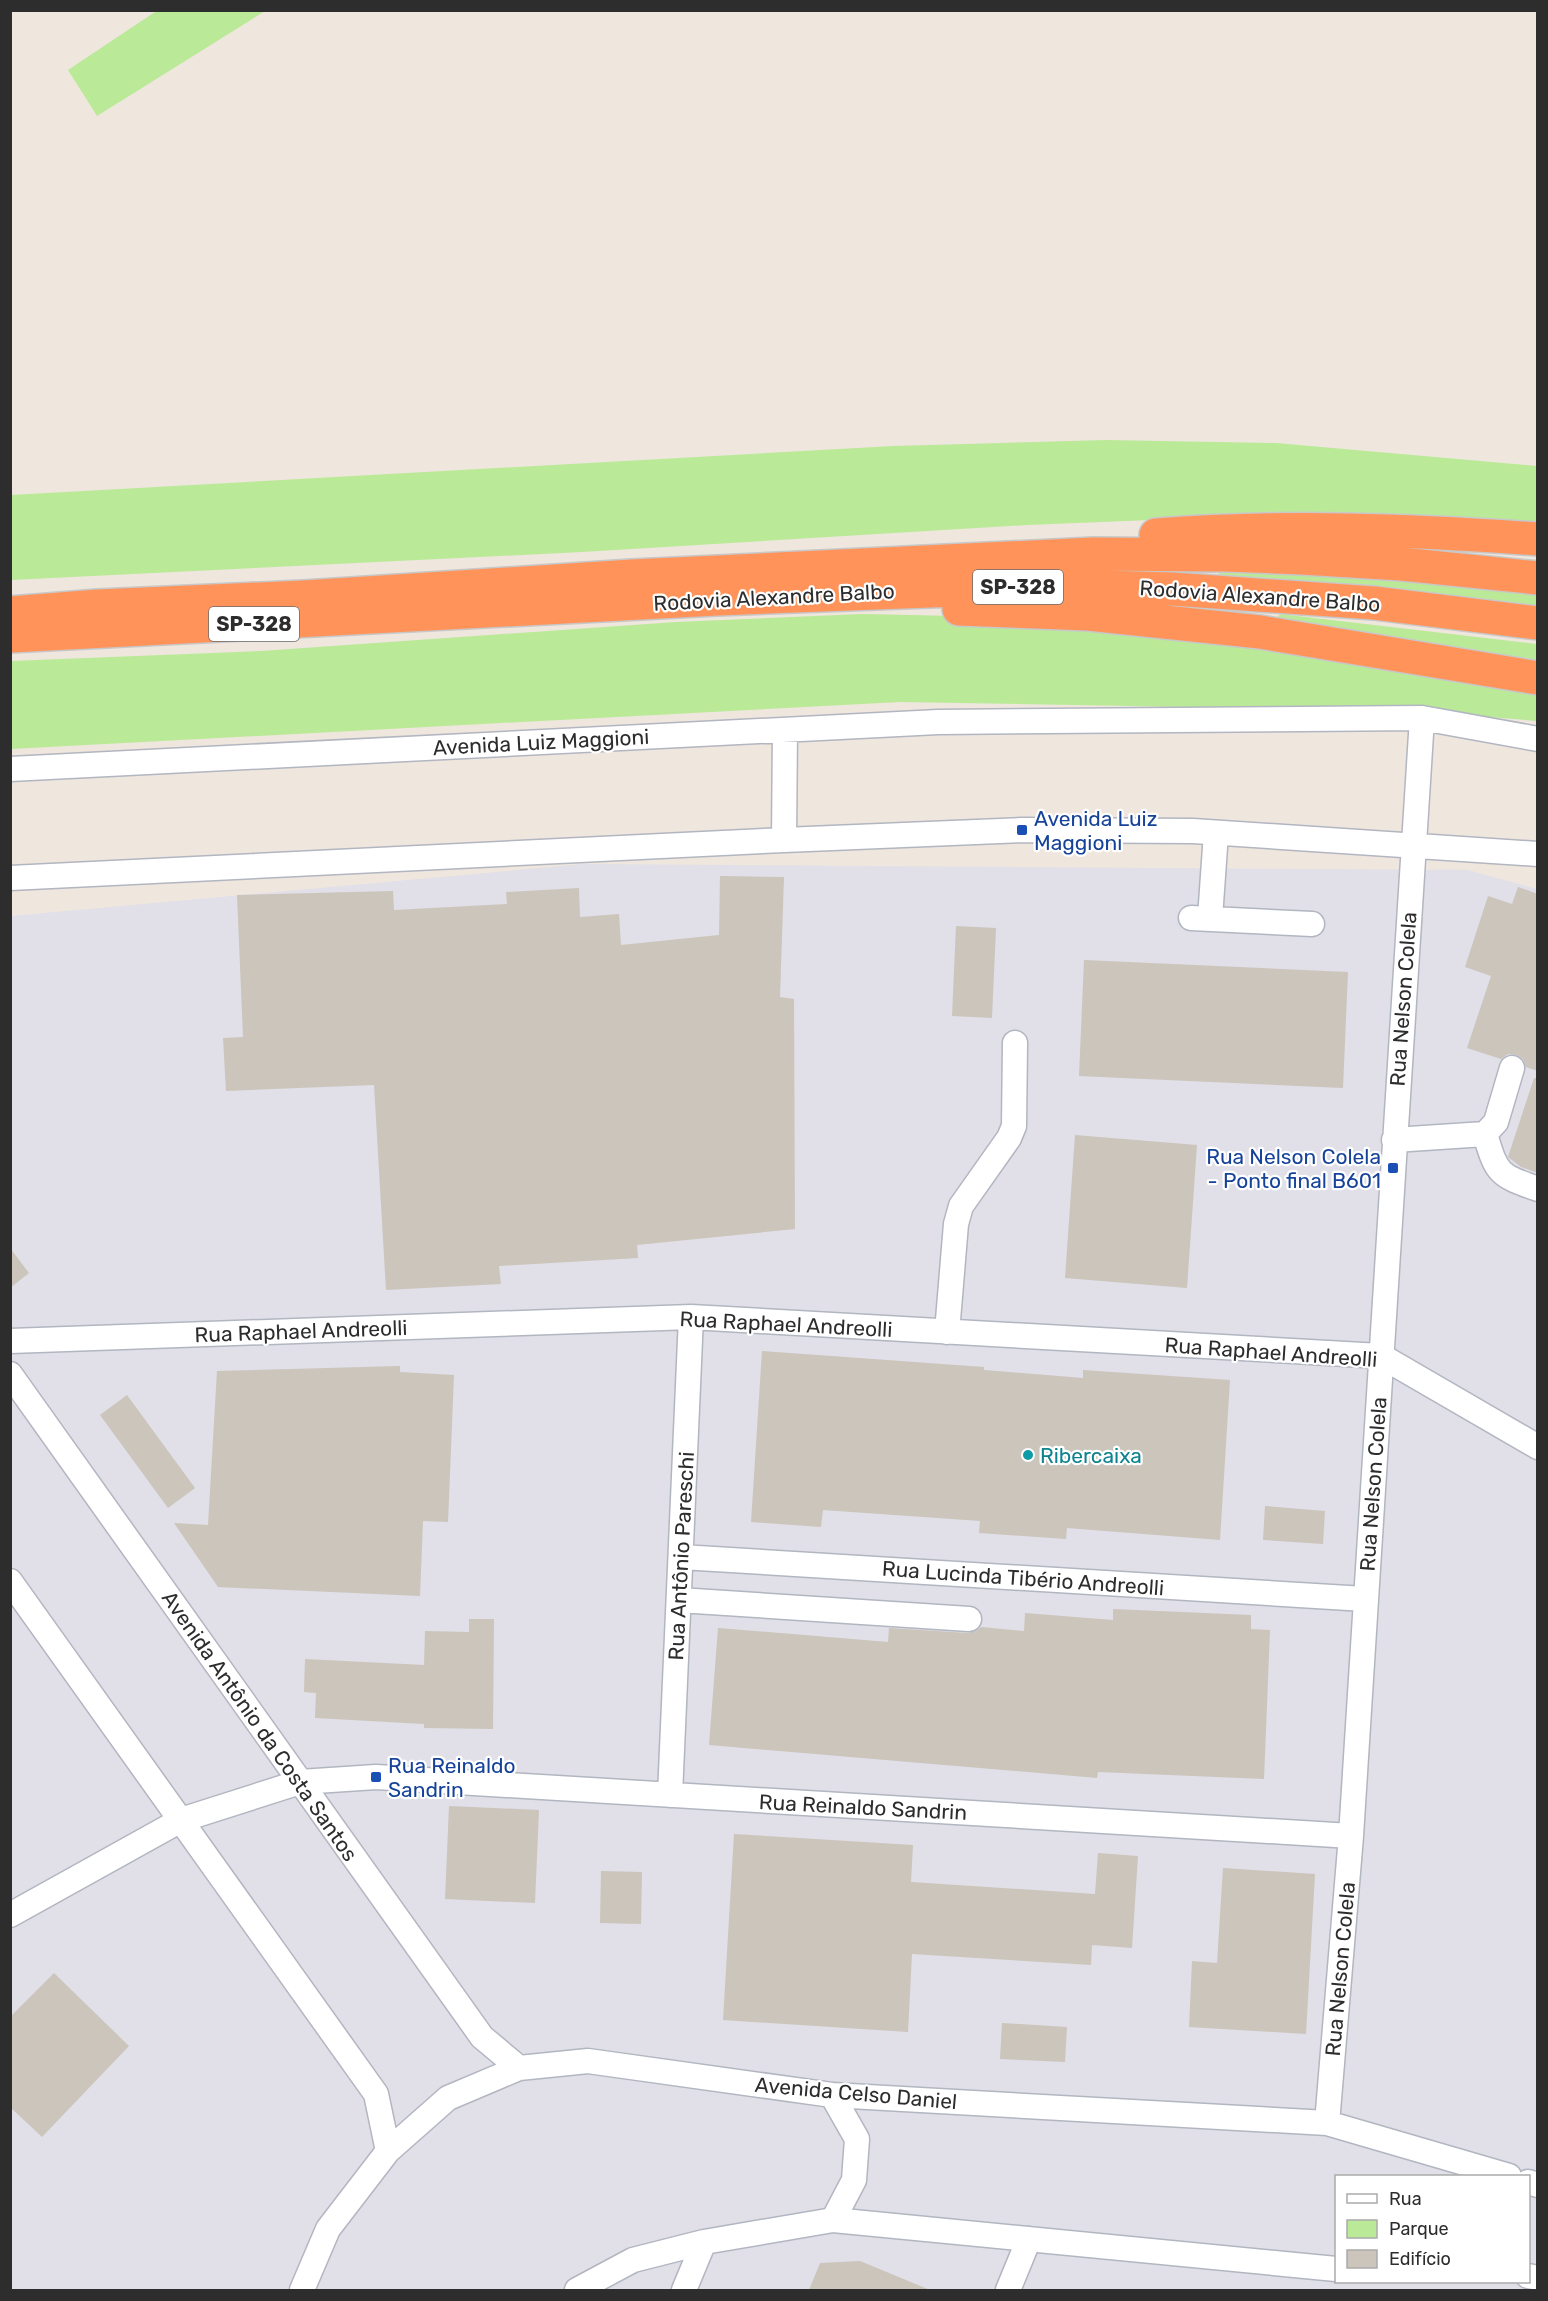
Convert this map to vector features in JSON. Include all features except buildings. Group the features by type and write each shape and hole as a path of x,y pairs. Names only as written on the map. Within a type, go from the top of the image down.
{"highway":[{"path":"816,566 1199,531 1369,529 1538,539"},
{"name":"Rodovia Alexandre Balbo","path":"10,613 632,576 1093,554 1225,555 1401,564 1538,578"},
{"name":"Rodovia Alexandre Balbo","path":"10,636 717,599 1067,586 1172,589 1374,603 1538,623"},
{"path":"717,599 1088,614 1260,632 1538,678"},
{"path":"10,602 98,606"},
{"path":"10,655 316,632 497,611"}],"street":[{"name":"Avenida Luiz Maggioni","path":"10,769 938,722 1422,718 1538,739"},
{"name":"Rua Nelson Colela","path":"1328,2123 1351,1836 1422,718"},
{"path":"784,840 785,730"},
{"path":"10,878 1022,830 1216,833 1538,854"},
{"path":"1216,833 1200,918 1312,924"},
{"path":"947,1332 956,1224 961,1206 1009,1138 1014,1126 1016,1043"},
{"path":"1394,1140 1485,1134 1496,1122 1512,1068"},
{"path":"1485,1134 1492,1159 1506,1178 1538,1189"},
{"name":"Rua Raphael Andreolli","path":"10,1341 692,1317 1381,1356 1538,1447"},
{"name":"Rua Antônio Pareschi","path":"670,1795 692,1317"},
{"name":"Avenida Antônio da Costa Santos","path":"10,1374 482,2037 519,2068"},
{"name":"Rua Lucinda Tibério Andreolli","path":"681,1557 1365,1599"},
{"path":"10,1581 376,2094 387,2151"},
{"path":"679,1600 969,1619"},
{"name":"Rua Reinaldo Sandrin","path":"10,1916 181,1820 300,1782 375,1777 1351,1836"},
{"name":"Avenida Celso Daniel","path":"302,2290 328,2229 387,2151 448,2098 519,2068 588,2061 832,2095 1328,2123 1506,2175"},
{"path":"832,2095 857,2139 854,2180 833,2220"},
{"path":"577,2290 633,2260 704,2242 833,2220 1335,2269"},
{"path":"1008,2290 1029,2239"},
{"path":"684,2290 704,2242"}],"shaded area":[{"path":"583,864 1468,870 1537,889 1537,2290 11,2290 11,916"}],"green space":[{"path":"158,10 265,11 97,116 68,70"},
{"path":"1106,440 1276,443 1537,466 1537,527 1251,516 1027,525 582,552 11,580 11,495 893,446"},
{"path":"1220,564 1537,588 1537,610 1218,580"},
{"path":"862,614 1004,617 1112,625 1538,690 1537,721 1415,711 900,702 11,749 11,661 261,651 676,622"},
{"path":"1280,614 1537,644 1537,663 1276,619"}],"place":[{"name":"Avenida Luiz Maggioni","path":"1022,830"},
{"name":"Rua Nelson Colela - Ponto final B601","path":"1393,1168"},
{"name":"Ribercaixa","path":"1028,1455"},
{"name":"Rua Reinaldo Sandrin","path":"376,1777"}]}
